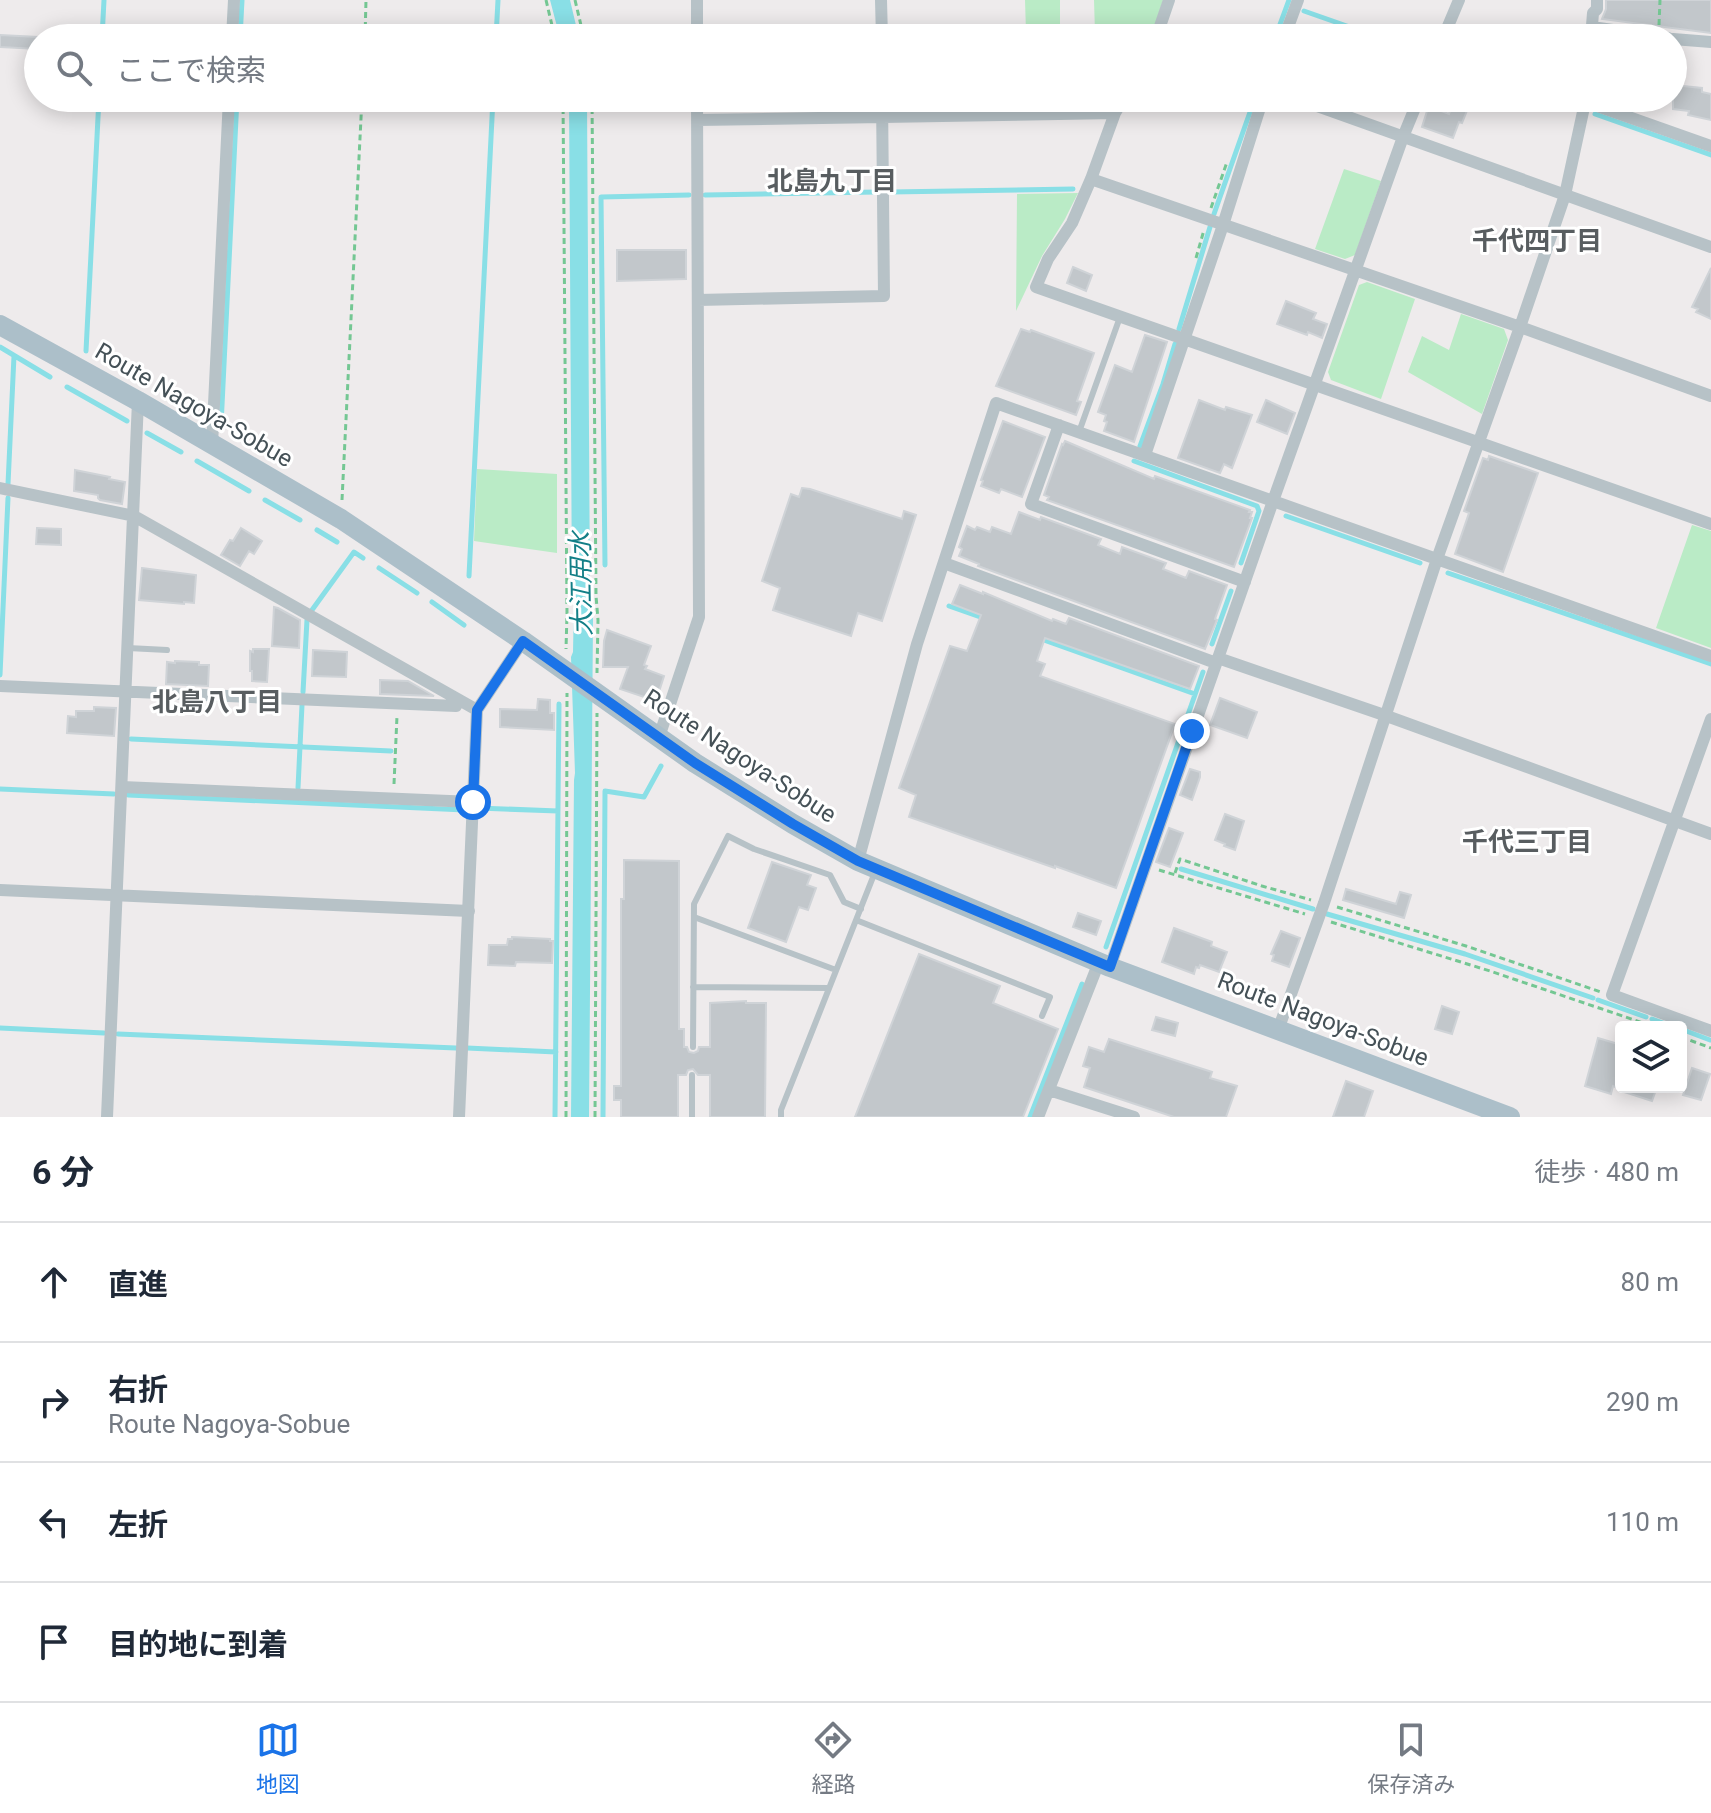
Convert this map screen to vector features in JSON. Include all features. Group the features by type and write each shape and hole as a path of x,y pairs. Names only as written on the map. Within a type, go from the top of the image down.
{"main road":[{"name":"Route Nagoya-Sobue","path":"0,325 341,519 523,641 695,763 793,824 867,865 1104,965 1501,1115"}],"street":[{"path":"233,24 234,0"},
{"path":"697,0 697,24"},
{"path":"881,0 882,24"},
{"path":"1161,24 1169,0"},
{"path":"1289,24 1298,0"},
{"path":"1449,24 1459,0"},
{"path":"1592,24 1597,0"},
{"path":"1687,40 1711,42"},
{"path":"212,445 228,112"},
{"path":"659,737 699,617 697,112"},
{"path":"698,300 884,296 882,112"},
{"path":"1145,455 1259,112"},
{"path":"1334,112 1711,247"},
{"path":"1038,1117 1145,866 1413,112"},
{"path":"1278,1030 1324,903 1437,559 1565,195 1583,112"},
{"path":"1619,112 1711,146"},
{"path":"697,120 1115,113 1072,223 1048,259 1036,287 1711,524"},
{"path":"1091,179 1711,396"},
{"path":"107,1117 138,401"},
{"path":"867,865 917,644 996,403 1711,656"},
{"path":"1059,425 1031,504 1245,582"},
{"path":"0,488 134,516 477,710"},
{"path":"944,563 1217,661 1384,715 1711,834"},
{"path":"459,1117 477,710 523,641"},
{"path":"0,686 456,706 459,700"},
{"path":"1711,719 1612,995 1711,1031"},
{"path":"122,787 473,802"},
{"path":"0,890 469,911"},
{"path":"1049,1090 1134,1117"}],"lane":[{"path":"1079,432 1120,317"},
{"path":"128,648 167,650"},
{"path":"693,1047 694,904 728,836 754,849 830,875 844,902 861,909"},
{"path":"781,1117 781,1110 861,909 867,865"},
{"path":"694,917 836,970"},
{"path":"856,920 1050,997 1042,1016"},
{"path":"693,987 829,988"},
{"path":"692,1075 692,1117"}],"path":[{"path":"365,24 366,0"},
{"path":"546,0 553,24"},
{"path":"575,0 581,24"},
{"path":"1660,0 1664,24"},
{"path":"341,519 361,112"},
{"path":"563,112 568,702 566,1117"},
{"path":"592,112 595,580 598,620 595,1117"},
{"path":"394,799 398,704"},
{"path":"1175,875 1180,859 1466,946 1612,995"},
{"path":"1145,866 1490,971 1637,1021"},
{"path":"1687,1039 1711,1047"}],"green space":[{"path":"1025,0 1060,0 1060,24 1026,24"},
{"path":"1094,0 1163,0 1155,24 1095,24"},
{"path":"1344,169 1381,181 1355,255 1345,259 1315,249"},
{"path":"1078,193 1042,256 1016,311 1017,194"},
{"path":"1367,282 1415,299 1381,399 1331,380 1328,372 1359,285"},
{"path":"1461,314 1504,329 1508,340 1482,414 1408,372 1422,336 1449,350"},
{"path":"477,469 557,474 557,553 474,541"},
{"path":"1692,525 1711,531 1711,648 1656,628"}],"water":[{"path":"550,0 570,0 576,24 556,24"},
{"name":"大江用水","path":"569,112 587,112 590,595 593,619 589,1117 571,1117 575,773"}],"building":[{"path":"1606,0 1711,0 1711,33 1687,30 1687,24 1641,24 1602,19"},
{"path":"0,35 24,36 24,48 0,47"},
{"path":"1687,86 1702,88 1702,92 1711,94 1711,120 1688,115"},
{"path":"1427,112 1466,112 1453,138 1422,127"},
{"path":"617,250 686,250 686,279 617,281"},
{"path":"1073,267 1092,275 1086,291 1067,283"},
{"path":"1711,268 1711,319 1692,307"},
{"path":"1286,301 1316,313 1313,319 1327,324 1322,338 1277,324"},
{"path":"1021,329 1094,353 1077,401 1081,402 1076,415 996,386"},
{"path":"1145,335 1167,342 1134,442 1104,431 1106,415 1098,412 1115,365 1132,372"},
{"path":"1199,400 1225,410 1226,407 1252,415 1232,468 1224,464 1220,473 1178,458"},
{"path":"1266,400 1295,413 1287,434 1257,422"},
{"path":"1003,421 1045,437 1022,497 981,486"},
{"path":"1065,441 1154,479 1155,476 1250,510 1252,518 1234,567 1047,500 1049,497 1044,495"},
{"path":"1489,456 1538,473 1503,572 1455,554 1469,513 1464,511 1483,458 1488,460"},
{"path":"75,470 125,482 122,504 100,500 98,495 74,491"},
{"path":"802,488 902,519 904,511 916,515 882,621 858,613 851,636 773,610 780,588 762,581 791,494 799,497"},
{"path":"1019,512 1101,539 1098,545 1120,554 1122,547 1166,563 1163,569 1186,578 1189,571 1227,585 1205,649 978,566 959,556 967,526 990,532 992,527 1011,534"},
{"path":"37,528 61,529 61,545 36,544"},
{"path":"241,528 262,541 254,554 249,551 240,566 221,555"},
{"path":"142,568 196,575 194,603 139,600"},
{"path":"960,585 1052,621 1066,624 1069,618 1199,666 1190,689 1045,638 1037,661 1045,664 1040,676 1175,724 1116,888 909,817 916,795 899,788 950,646 967,651 981,615 952,604"},
{"path":"274,607 300,620 299,648 272,646"},
{"path":"607,630 651,646 645,669 664,676 656,701 620,689 628,667 603,667"},
{"path":"253,649 269,649 267,682 252,681 250,651 253,652"},
{"path":"313,650 347,652 346,677 312,676"},
{"path":"167,662 209,665 208,686 166,684"},
{"path":"380,680 408,681 434,696 380,694"},
{"path":"1220,698 1257,712 1247,738 1210,725"},
{"path":"538,699 550,700 554,730 500,727 500,709 537,710"},
{"path":"94,707 116,708 114,736 67,733 68,716 76,717 76,711 94,711"},
{"path":"1190,769 1200,772 1192,800 1180,795"},
{"path":"1225,814 1244,821 1235,850 1215,840"},
{"path":"1169,828 1183,833 1170,867 1156,862"},
{"path":"624,860 679,861 679,1029 684,1029 684,1047 694,1053 699,1047 710,1047 710,1003 766,1003 765,1117 710,1117 710,1075 698,1075 693,1069 688,1070 686,1075 678,1075 678,1117 621,1117 621,1100 614,1100 614,1086 621,1086 621,899 624,899"},
{"path":"772,862 811,875 807,885 816,888 808,910 799,907 786,942 748,928"},
{"path":"1346,889 1396,904 1400,892 1411,895 1404,918 1343,900"},
{"path":"1078,913 1101,921 1096,935 1073,927"},
{"path":"1174,928 1212,942 1211,946 1227,952 1219,972 1200,965 1194,974 1162,962"},
{"path":"1281,931 1300,938 1289,967 1272,961 1274,955 1271,954"},
{"path":"512,937 550,939 553,941 552,963 488,965 489,945 507,945"},
{"path":"919,954 1000,986 993,1003 1058,1029 1023,1117 855,1117"},
{"path":"1442,1006 1459,1012 1452,1034 1435,1029"},
{"path":"1156,1017 1178,1023 1175,1036 1152,1030"},
{"path":"1598,1038 1615,1043 1615,1087 1611,1094 1585,1086"},
{"path":"1109,1039 1212,1072 1210,1078 1237,1086 1226,1117 1174,1117 1084,1087 1090,1068 1083,1066 1089,1047 1104,1052"},
{"path":"1692,1068 1710,1074 1701,1100 1683,1095 1687,1093"},
{"path":"1346,1081 1373,1091 1364,1117 1333,1117"},
{"path":"1627,1093 1655,1093 1652,1101"}],"waterway":[{"path":"103,24 104,0"},
{"path":"241,24 242,0"},
{"path":"497,24 498,0"},
{"path":"1280,24 1289,0"},
{"path":"1304,11 1341,24"},
{"path":"86,351 98,112"},
{"path":"221,426 236,112"},
{"path":"469,576 492,112"},
{"path":"1214,214 1250,112"},
{"path":"1595,114 1711,155"},
{"path":"890,192 1073,189"},
{"path":"705,195 877,192"},
{"name":"大江用水","path":"605,565 601,197 689,195"},
{"path":"1179,329 1210,227"},
{"path":"1140,446 1175,344"},
{"path":"0,347 50,377"},
{"path":"8,484 14,356"},
{"path":"67,387 127,421"},
{"path":"147,433 181,452"},
{"path":"197,461 249,491"},
{"path":"1134,461 1257,506 1259,511 1241,563"},
{"path":"0,675 8,498"},
{"path":"265,500 300,520"},
{"path":"1286,516 1420,563"},
{"path":"317,530 337,542"},
{"path":"312,610 354,552 363,558"},
{"path":"379,568 417,593"},
{"path":"1448,573 1711,664"},
{"path":"1212,644 1231,591"},
{"path":"432,602 464,625"},
{"path":"949,606 986,619"},
{"path":"303,692 307,620"},
{"path":"1041,639 1195,694"},
{"path":"1106,947 1203,672"},
{"path":"555,1117 559,704"},
{"path":"298,788 302,705"},
{"path":"131,739 391,751"},
{"path":"603,1117 605,791 644,797 661,766"},
{"path":"0,789 114,794"},
{"path":"128,795 465,810"},
{"path":"478,808 558,811"},
{"path":"1181,869 1313,909"},
{"path":"1327,914 1465,954 1593,998"},
{"path":"1030,1117 1082,984"},
{"path":"1598,1000 1646,1017"},
{"path":"1652,1019 1658,1021"},
{"path":"0,1028 104,1033"},
{"path":"1687,1031 1710,1040"},
{"path":"118,1034 456,1048"},
{"path":"467,1048 556,1052"}],"district":[{"name":"北島九丁目","path":"832,181"},
{"name":"千代四丁目","path":"1537,241"},
{"name":"北島八丁目","path":"217,702"},
{"name":"千代三丁目","path":"1527,842"}],"route":[{"path":"473,802 477,710 523,641 695,763 858,861 1110,967 1192,731"}]}
